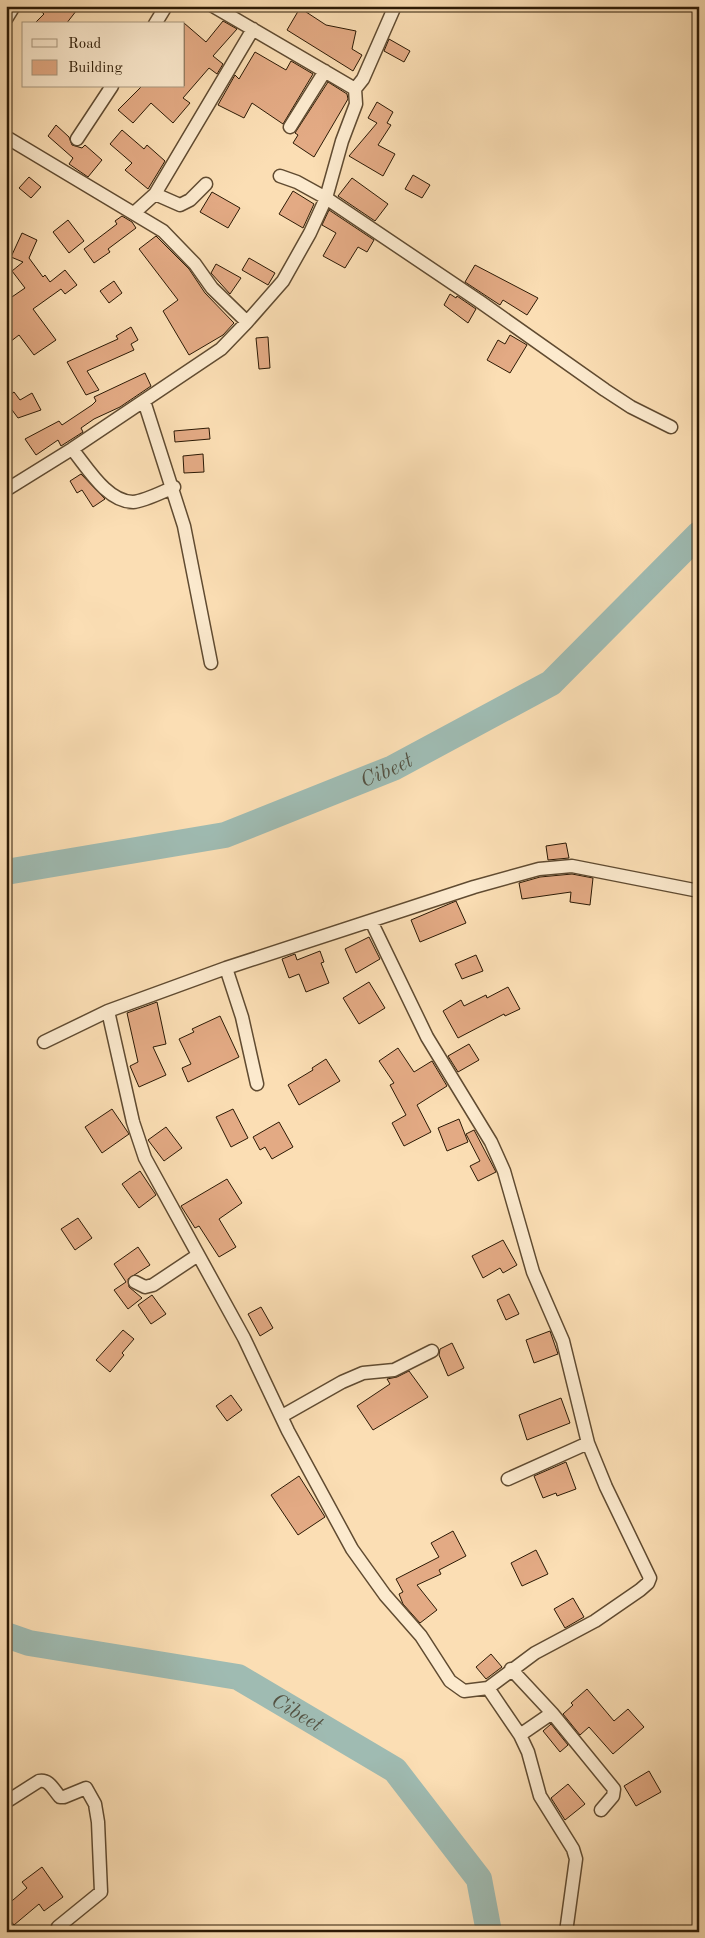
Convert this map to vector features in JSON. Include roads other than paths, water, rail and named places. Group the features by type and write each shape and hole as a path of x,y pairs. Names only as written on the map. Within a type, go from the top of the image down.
{"street":[{"path":"6,19 14,6"},
{"path":"155,22 166,6"},
{"path":"214,6 355,88"},
{"path":"6,490 72,449 221,349 283,281 310,233 326,198 342,141 356,104 355,88 363,79 395,6"},
{"path":"134,213 155,194 253,29"},
{"path":"290,127 325,71"},
{"path":"77,138 111,88"},
{"path":"6,137 163,232 195,264 212,288 247,322"},
{"path":"280,176 326,198 612,395 671,427"},
{"path":"155,194 180,205 190,200 206,184"},
{"path":"144,401 174,487 184,526 211,663"},
{"path":"72,449 102,484 121,500 134,502 174,487"},
{"path":"44,1042 108,1011 226,968 539,868 572,866 699,891"},
{"path":"108,1011 133,1122 145,1158 244,1338 300,1455 352,1549 385,1595 421,1636 450,1681 458,1689 470,1692 488,1688 511,1669 535,1653 595,1621 648,1583 648,1573 606,1487 588,1443 563,1341 533,1272 504,1171 491,1142 427,1037 371,921"},
{"path":"226,968 242,1017 257,1084"},
{"path":"135,1282 145,1287 153,1285 198,1254"},
{"path":"282,1416 342,1382 363,1373 394,1370 432,1351"},
{"path":"508,1479 588,1443"},
{"path":"511,1669 552,1713 614,1789 613,1796 601,1810"},
{"path":"488,1688 520,1735 528,1752 540,1796 573,1849 576,1859 566,1932"},
{"path":"520,1735 552,1713"},
{"path":"6,1802 43,1780 47,1781 60,1796 64,1797 86,1788 95,1804 98,1822 100,1892 58,1927 60,1932"}],"waterway":[{"name":"Cibeet","path":"6,872 225,835 393,768 551,683 699,534"},
{"name":"Cibeet","path":"6,1635 29,1643 238,1677 395,1770 479,1879 489,1932"}]}
